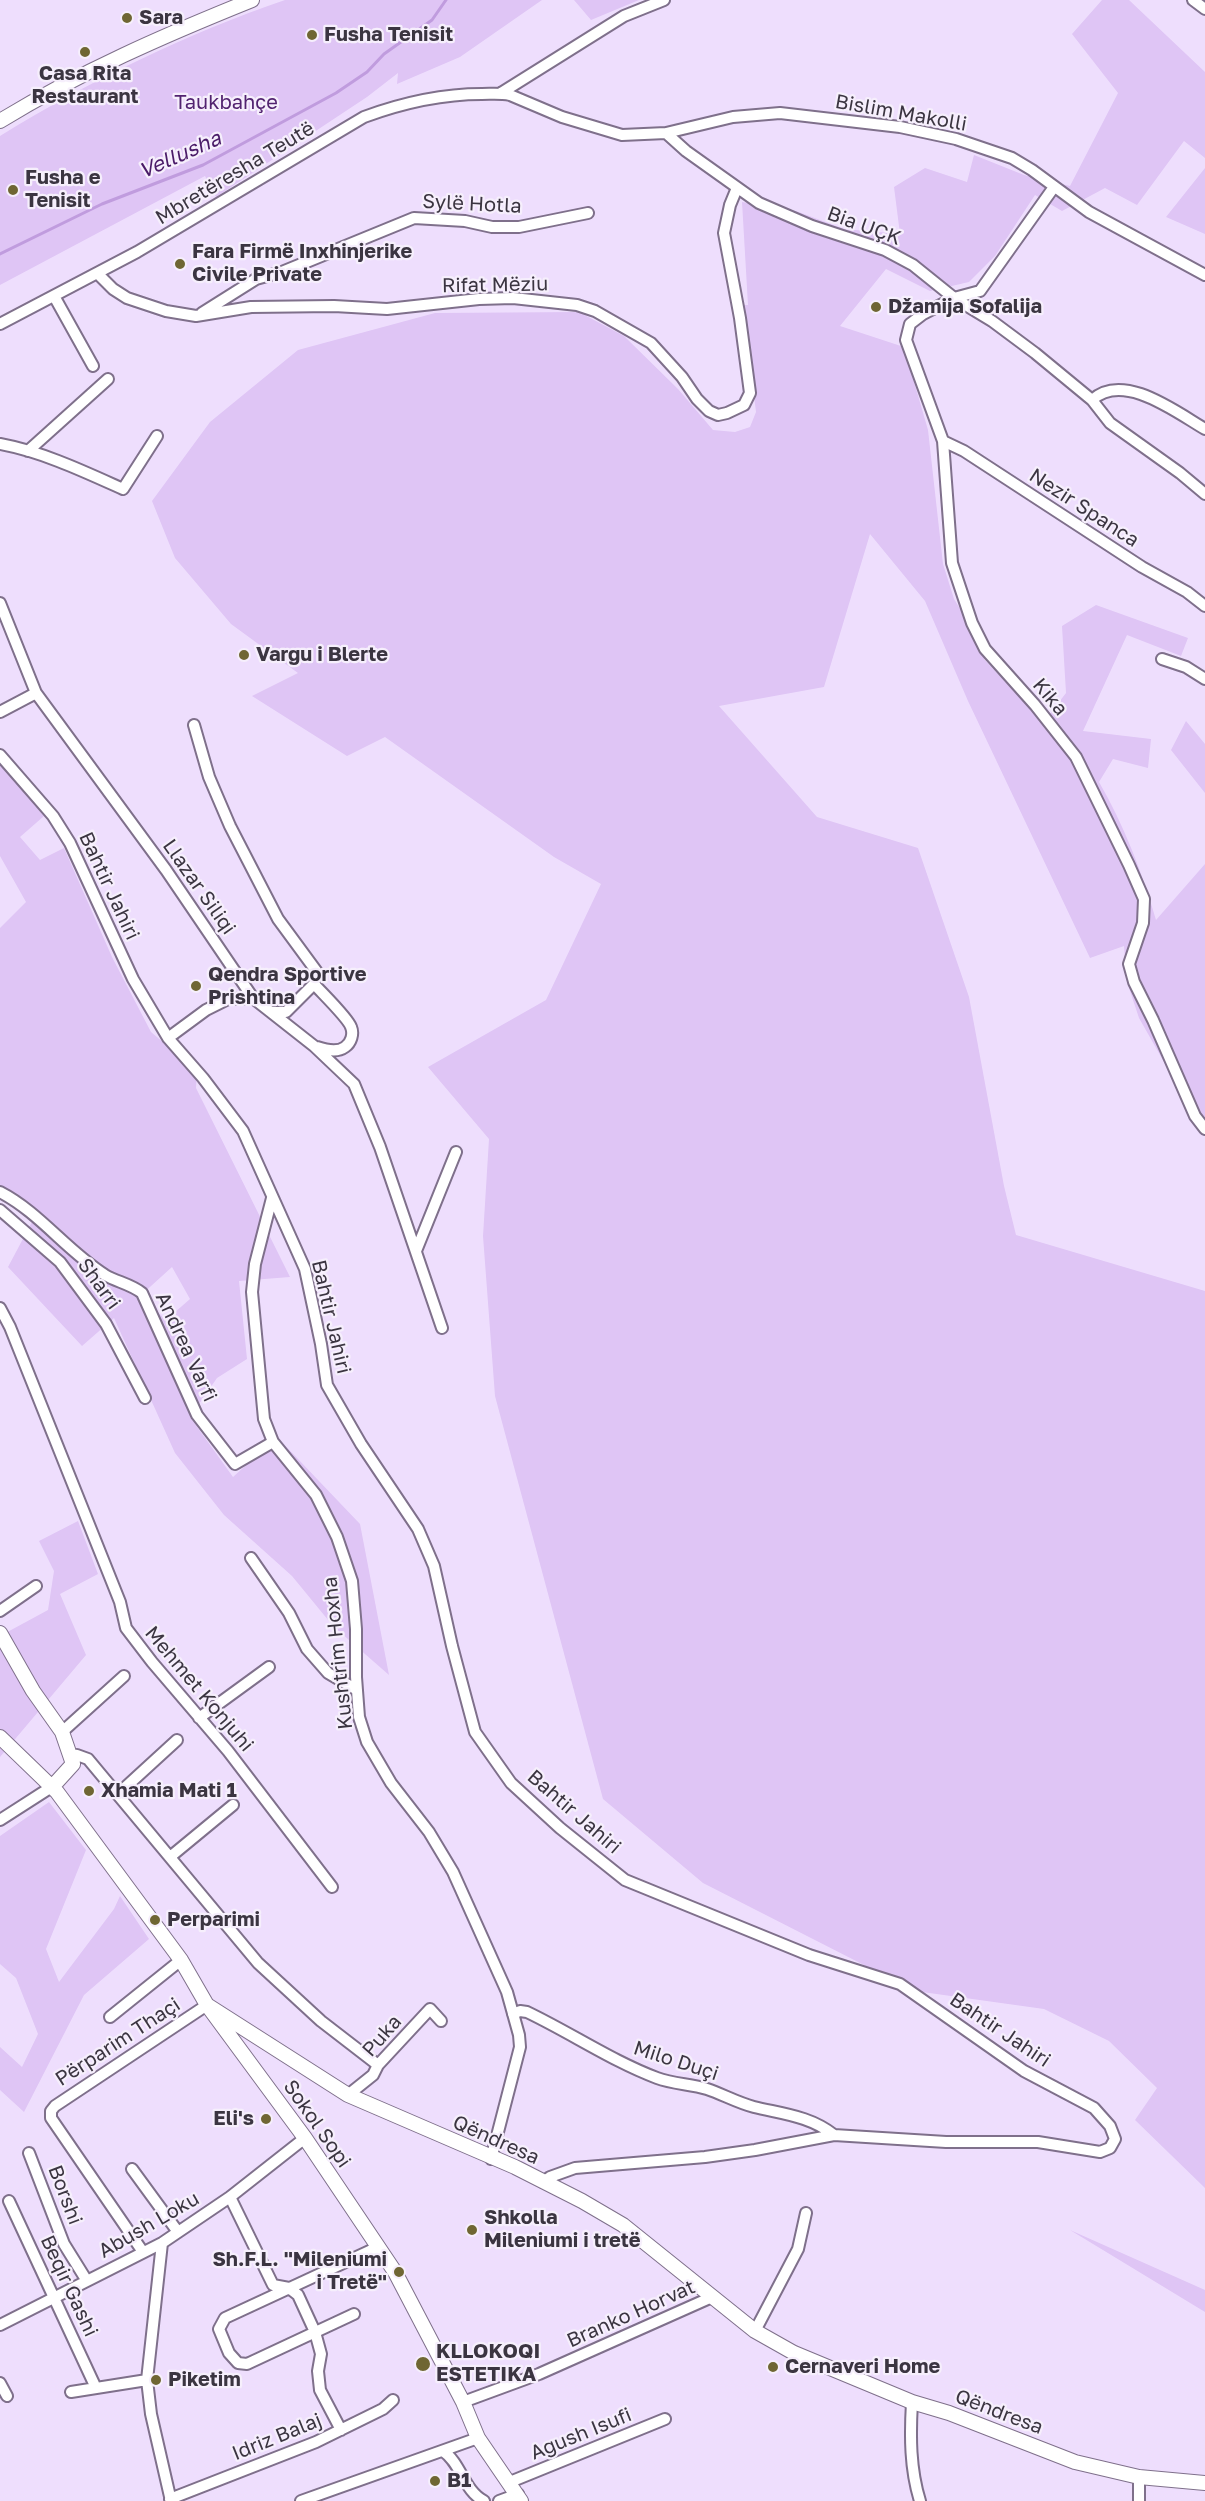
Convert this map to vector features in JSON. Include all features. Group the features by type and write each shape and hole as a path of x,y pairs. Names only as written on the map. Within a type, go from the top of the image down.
{"street":[{"path":"0,121 65,83 105,63 252,0"},
{"path":"501,93 624,16 664,0"},
{"path":"1193,0 1205,9"},
{"path":"501,93 562,117 622,135 666,133"},
{"name":"Mbretëresha Teutë","path":"0,324 98,274 364,117 394,106 454,94 501,93"},
{"name":"Bislim Makolli","path":"666,133 733,117 791,114 900,127 956,139 1012,158 1089,212 1205,275"},
{"name":"Bia UÇK","path":"666,133 737,188 772,210 898,257 954,298 992,321 1092,400 1110,423 1180,473 1205,494"},
{"name":"Kika","path":"1054,187 980,291 954,298 923,314 910,324 906,340 943,441 952,563 972,623 985,649 1035,705 1076,757 1129,865 1144,899 1143,923 1129,964 1134,982 1196,1116 1205,1129"},
{"name":"Rifat Mëziu","path":"196,316 251,307 334,306 387,309 479,299 513,298 577,305 595,311 651,343 682,376 704,406 718,415 727,413 744,405 750,393 740,318 724,233 728,212 737,188"},
{"name":"Sylë Hotla","path":"196,316 256,279 309,262 414,218 465,221 492,227 519,227 588,213"},
{"path":"98,274 112,289 127,298 166,311 196,316"},
{"path":"54,296 93,366"},
{"path":"28,451 108,379"},
{"path":"1092,400 1097,395 1113,392 1138,392 1205,429"},
{"path":"0,444 28,451 123,489 157,436"},
{"name":"Nezir Spanca","path":"943,441 964,451 1142,567 1187,592 1205,606"},
{"name":"Llazar Siliqi","path":"0,603 36,693 166,870 253,998 314,1046 354,1084 380,1147 442,1329"},
{"path":"1162,659 1185,667 1205,679"},
{"path":"0,712 36,693"},
{"path":"194,725 209,777 230,826 278,919 317,972 314,984 286,1012 272,1012"},
{"name":"Bahtir Jahiri","path":"0,755 53,816 70,843 133,979 168,1038 203,1078 243,1131 305,1269 327,1385 361,1444 418,1529 434,1566 452,1646 476,1732 511,1783 560,1828 625,1880 809,1955 900,1984 1023,2072 1094,2108 1110,2126 1115,2139 1110,2148 1100,2152 1038,2142 946,2142 834,2135 745,2152 575,2169 550,2177 543,2182"},
{"path":"314,984 351,1026 352,1036 349,1044 341,1050 326,1050 314,1046"},
{"path":"168,1038 206,1010 228,999 253,998"},
{"path":"416,1251 456,1152"},
{"name":"Andrea Varfi","path":"0,1192 19,1202 61,1242 106,1276 135,1287 142,1293 197,1415 235,1464 273,1442"},
{"name":"Kushtrim Hoxha","path":"272,1198 255,1264 252,1292 264,1419 273,1442 316,1496 337,1538 352,1581 359,1717 367,1742 391,1783 429,1832 453,1872 507,1992 520,2047 491,2159"},
{"name":"Sharri","path":"0,1210 60,1262 106,1324 145,1398"},
{"name":"Mehmet Konjuhi","path":"0,1308 5,1330 120,1602 126,1628 228,1751 332,1887"},
{"path":"251,1558 289,1613 307,1649 328,1673 357,1690"},
{"path":"0,1611 36,1586"},
{"path":"0,1633 33,1690 62,1732 73,1764"},
{"path":"200,1718 268,1667"},
{"path":"62,1732 124,1676"},
{"name":"Sokol Sopi","path":"0,1737 53,1786 181,1960 207,2005 305,2138 395,2272 463,2402 478,2438 516,2492"},
{"path":"118,1794 177,1740"},
{"path":"0,1820 53,1786 73,1764 75,1757 85,1756 258,1963 321,2021 378,2065"},
{"path":"170,1857 233,1805"},
{"path":"110,2018 181,1960"},
{"name":"Qëndresa","path":"207,2005 348,2095 515,2168 582,2201 623,2225 755,2331 804,2358 912,2402 949,2413 1097,2469 1140,2477 1205,2483"},
{"name":"Përparim Thaçi","path":"143,2252 51,2118 51,2111 55,2106 207,2005"},
{"name":"Puka","path":"348,2095 373,2075 378,2065 430,2009 441,2021"},
{"name":"Milo Duçi","path":"513,2014 520,2011 527,2012 572,2034 616,2061 659,2079 704,2088 751,2106 815,2122 834,2135"},
{"name":"Abush Loku","path":"0,2325 162,2242 230,2197 305,2138"},
{"name":"Borshi","path":"29,2153 64,2244 87,2281"},
{"path":"132,2169 178,2232"},
{"path":"230,2197 273,2285 290,2288 298,2295 315,2332 321,2354 318,2371 320,2390 341,2430"},
{"name":"Beqir Gashi","path":"9,2201 96,2388"},
{"path":"755,2331 798,2249 806,2213"},
{"path":"162,2242 147,2380 171,2500"},
{"path":"354,2314 247,2364 238,2363 230,2353 219,2329 222,2320 378,2247"},
{"name":"Branko Horvat","path":"463,2402 539,2374 712,2297"},
{"path":"71,2392 147,2380"},
{"path":"0,2384 7,2396"},
{"name":"Idriz Balaj","path":"171,2500 316,2442 383,2409 393,2400"},
{"path":"912,2402 910,2434 913,2467 920,2501"},
{"name":"Agush Isufi","path":"499,2501 665,2419"},
{"path":"301,2501 478,2438"},
{"path":"442,2451 453,2460 476,2496 484,2501"},
{"path":"1139,2501 1140,2477"}],"green space":[{"name":"Taukbahçe","path":"285,0 542,0 460,57 397,84 398,73 367,97 216,197 205,176 0,285 0,136 68,96 139,60 211,28"},
{"path":"574,0 639,0 591,20"},
{"path":"1102,0 1129,0 1205,72 1205,158 1184,141 1137,205 1105,188 1062,211 1035,195 995,256 969,282 930,291 886,269 840,326 904,347 928,430 943,564 954,599 985,649 984,659 1043,723 1066,693 1062,626 1096,605 1188,638 1181,656 1127,635 1083,731 1151,739 1148,768 1113,759 1099,782 1132,849 1156,920 1205,864 1205,1123 1193,1113 1139,1018 1127,982 1124,946 1090,958 968,701 925,601 870,534 824,687 719,706 817,817 918,848 969,997 1004,1186 1016,1235 1205,1291 1205,2188 1135,2120 1157,2088 1109,2041 1044,2009 915,1991 703,1883 603,1799 495,1396 483,1236 489,1139 428,1067 546,1000 601,884 554,857 385,737 347,756 252,696 298,673 231,624 175,558 152,501 210,422 298,350 435,313 579,312 624,336 678,389 713,430 735,432 750,427 756,412 743,305 748,305 742,202 796,211 844,229 900,234 894,187 925,168 967,182 974,155 1024,175 1070,186 1118,93 1072,34"},
{"path":"1205,168 1205,234 1166,217"},
{"path":"1186,721 1205,744 1205,793 1171,750"},
{"path":"0,765 44,816 20,837 40,860 64,848 112,957 151,1032 197,1071 196,1088 290,1277 239,1281 247,1359 217,1378 190,1417 233,1477 277,1437 360,1524 389,1675 333,1626 292,1576 224,1515 175,1453 114,1318 82,1346 8,1267 33,1220 0,1197 0,928 26,902 0,856","holes":["172,1267 190,1299 166,1320 140,1296"]},
{"path":"78,1521 98,1574 60,1594 86,1655 0,1757 0,1636 48,1610 54,1571 39,1541"},
{"path":"49,1802 86,1850 46,1949 59,1982 114,1909 120,1896 149,1939 84,1995 24,2112 0,2090 0,2047 22,2067 38,2034 16,1978 0,1964 0,1836"},
{"path":"1070,2230 1205,2290 1205,2312"}],"waterway":[{"name":"Vellusha","path":"0,254 102,204 203,165 336,93 367,72 384,54 432,20 446,0"}],"place":[{"name":"Sara","path":"127,18"},
{"name":"Fusha Tenisit","path":"312,35"},
{"name":"Casa Rita Restaurant","path":"85,52"},
{"name":"Fusha e Tenisit","path":"13,190"},
{"name":"Fara Firmë Inxhinjerike Civile Private","path":"180,264"},
{"name":"Džamija Sofalija","path":"876,307"},
{"name":"Vargu i Blerte","path":"244,655"},
{"name":"Qendra Sportive Prishtina","path":"196,986"},
{"name":"Xhamia Mati 1","path":"89,1791"},
{"name":"Perparimi","path":"155,1920"},
{"name":"Eli's","path":"266,2119"},
{"name":"Shkolla Mileniumi i tretë","path":"472,2230"},
{"name":"Sh.F.L. \"Mileniumi i Tretë\"","path":"399,2272"},
{"name":"KLLOKOQI ESTETIKA","path":"423,2364"},
{"name":"Cernaveri Home","path":"773,2367"},
{"name":"Piketim","path":"156,2380"},
{"name":"B1","path":"435,2481"}]}
